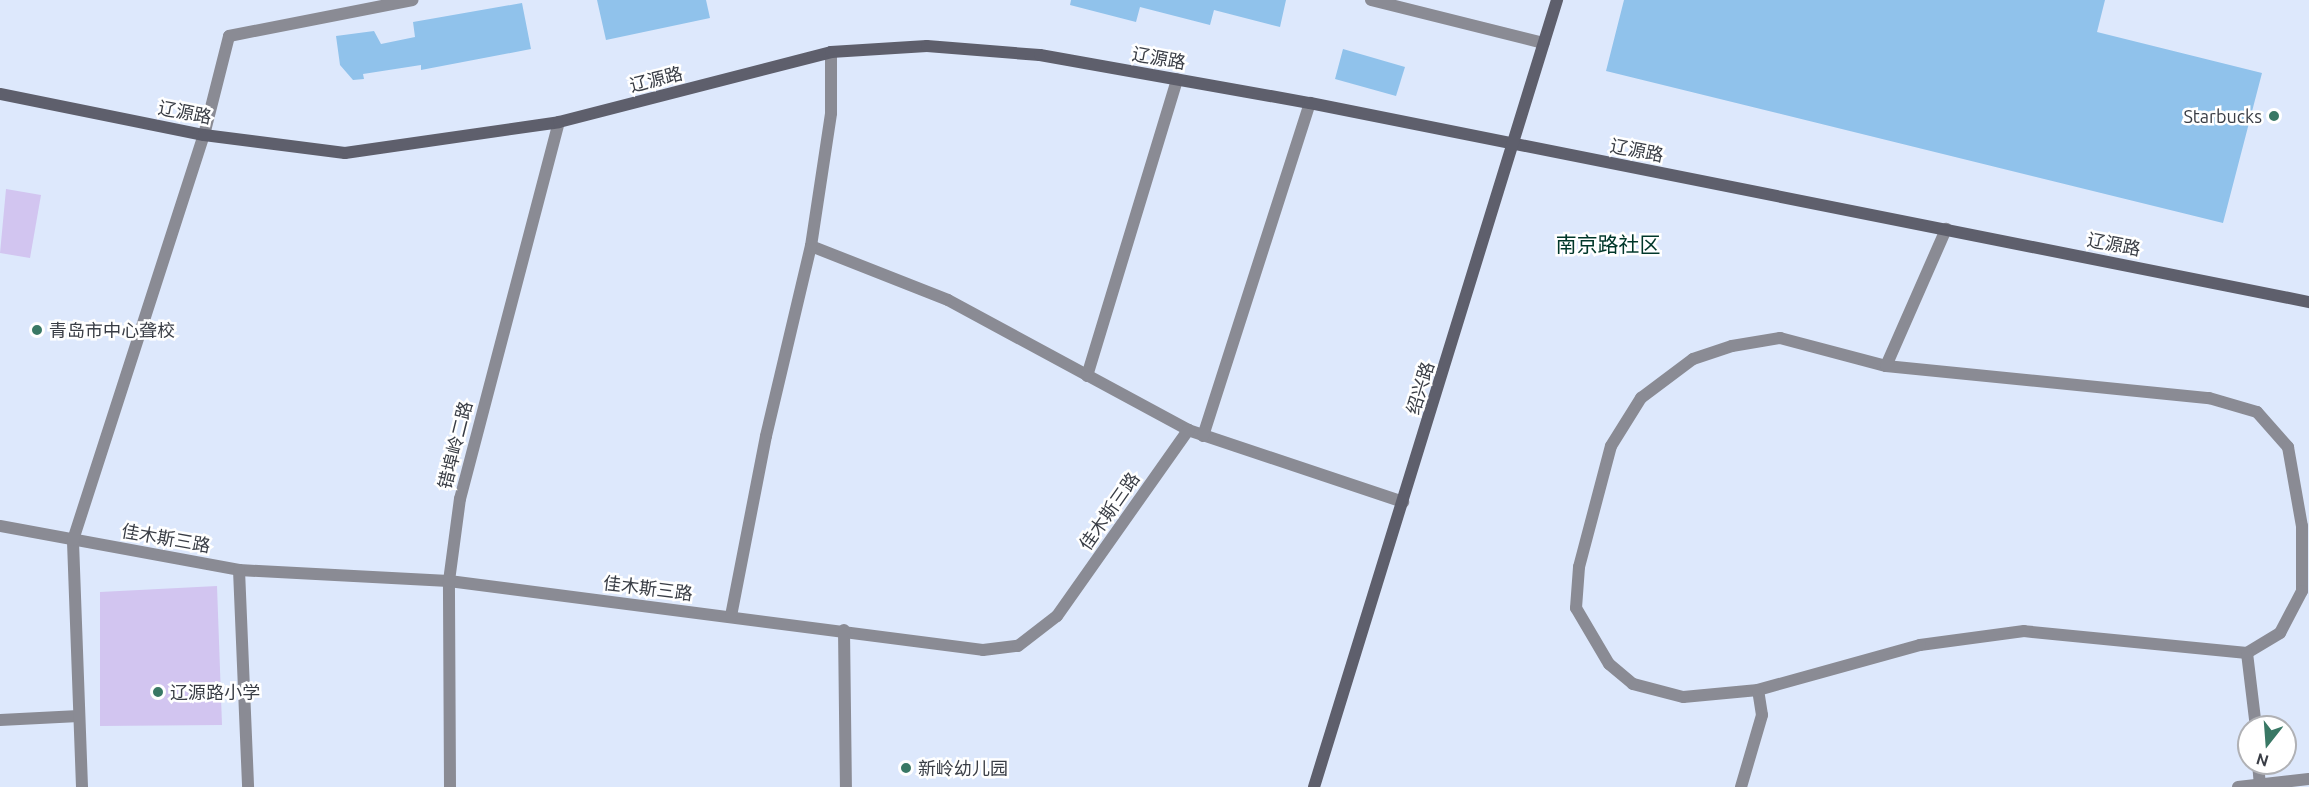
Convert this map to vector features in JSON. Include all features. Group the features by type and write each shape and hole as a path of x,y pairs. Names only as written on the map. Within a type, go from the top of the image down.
{"street":[{"path":"82,787 73,540 204,135 229,36 412,0"},
{"path":"1371,0 1544,43"},
{"name":"绍兴路","path":"1314,787 1515,144 1557,0"},
{"name":"辽源路","path":"0,94 204,135 345,153 559,122 831,52 927,46 1040,54 1310,103 2309,302"},
{"path":"731,616 766,436 811,246 831,113 831,52"},
{"path":"1087,376 1177,79"},
{"path":"1203,436 1310,103"},
{"name":"错埠岭二路","path":"450,787 449,580 460,499 559,122"},
{"path":"1886,366 1946,229"},
{"path":"811,246 948,300 1188,430 1403,502"},
{"path":"1780,338 1886,366 2209,399 2257,412 2288,447 2302,526 2302,591 2280,633 2247,653 2024,631 1920,645 1758,690 1683,698 1633,684 1609,664 1576,608 1579,567 1611,446 1641,398 1693,359 1732,346 1780,338"},
{"name":"佳木斯三路","path":"0,526 239,570 449,580 983,650 1018,646 1057,616 1188,430"},
{"path":"239,570 248,787"},
{"path":"844,630 846,787"},
{"path":"2247,653 2255,715"},
{"path":"1741,787 1762,715 1758,690"},
{"path":"0,720 79,716"},
{"path":"2259,775 2260,785"},
{"path":"2238,787 2309,779"}],"shaded area":[{"path":"6,189 41,195 30,258 0,253"},
{"path":"217,586 222,725 100,726 100,592"}],"building":[{"path":"597,0 706,0 710,18 606,40"},
{"path":"1071,0 1286,0 1280,27 1214,10 1210,25 1140,7 1136,22 1070,5"},
{"path":"1624,0 2105,0 2097,32 2262,73 2223,223 1606,71"},
{"path":"522,3 531,49 421,70 421,65 363,74 364,79 353,80 340,65 336,36 374,31 381,44 415,37 413,22"},
{"path":"1343,49 1405,67 1396,96 1335,79"}],"place":[{"name":"Starbucks","path":"2274,116"},
{"name":"青岛市中心聋校","path":"37,330"},
{"name":"辽源路小学","path":"158,692"},
{"name":"新岭幼儿园","path":"906,768"}],"district":[{"name":"南京路社区","path":"1608,244"}]}
